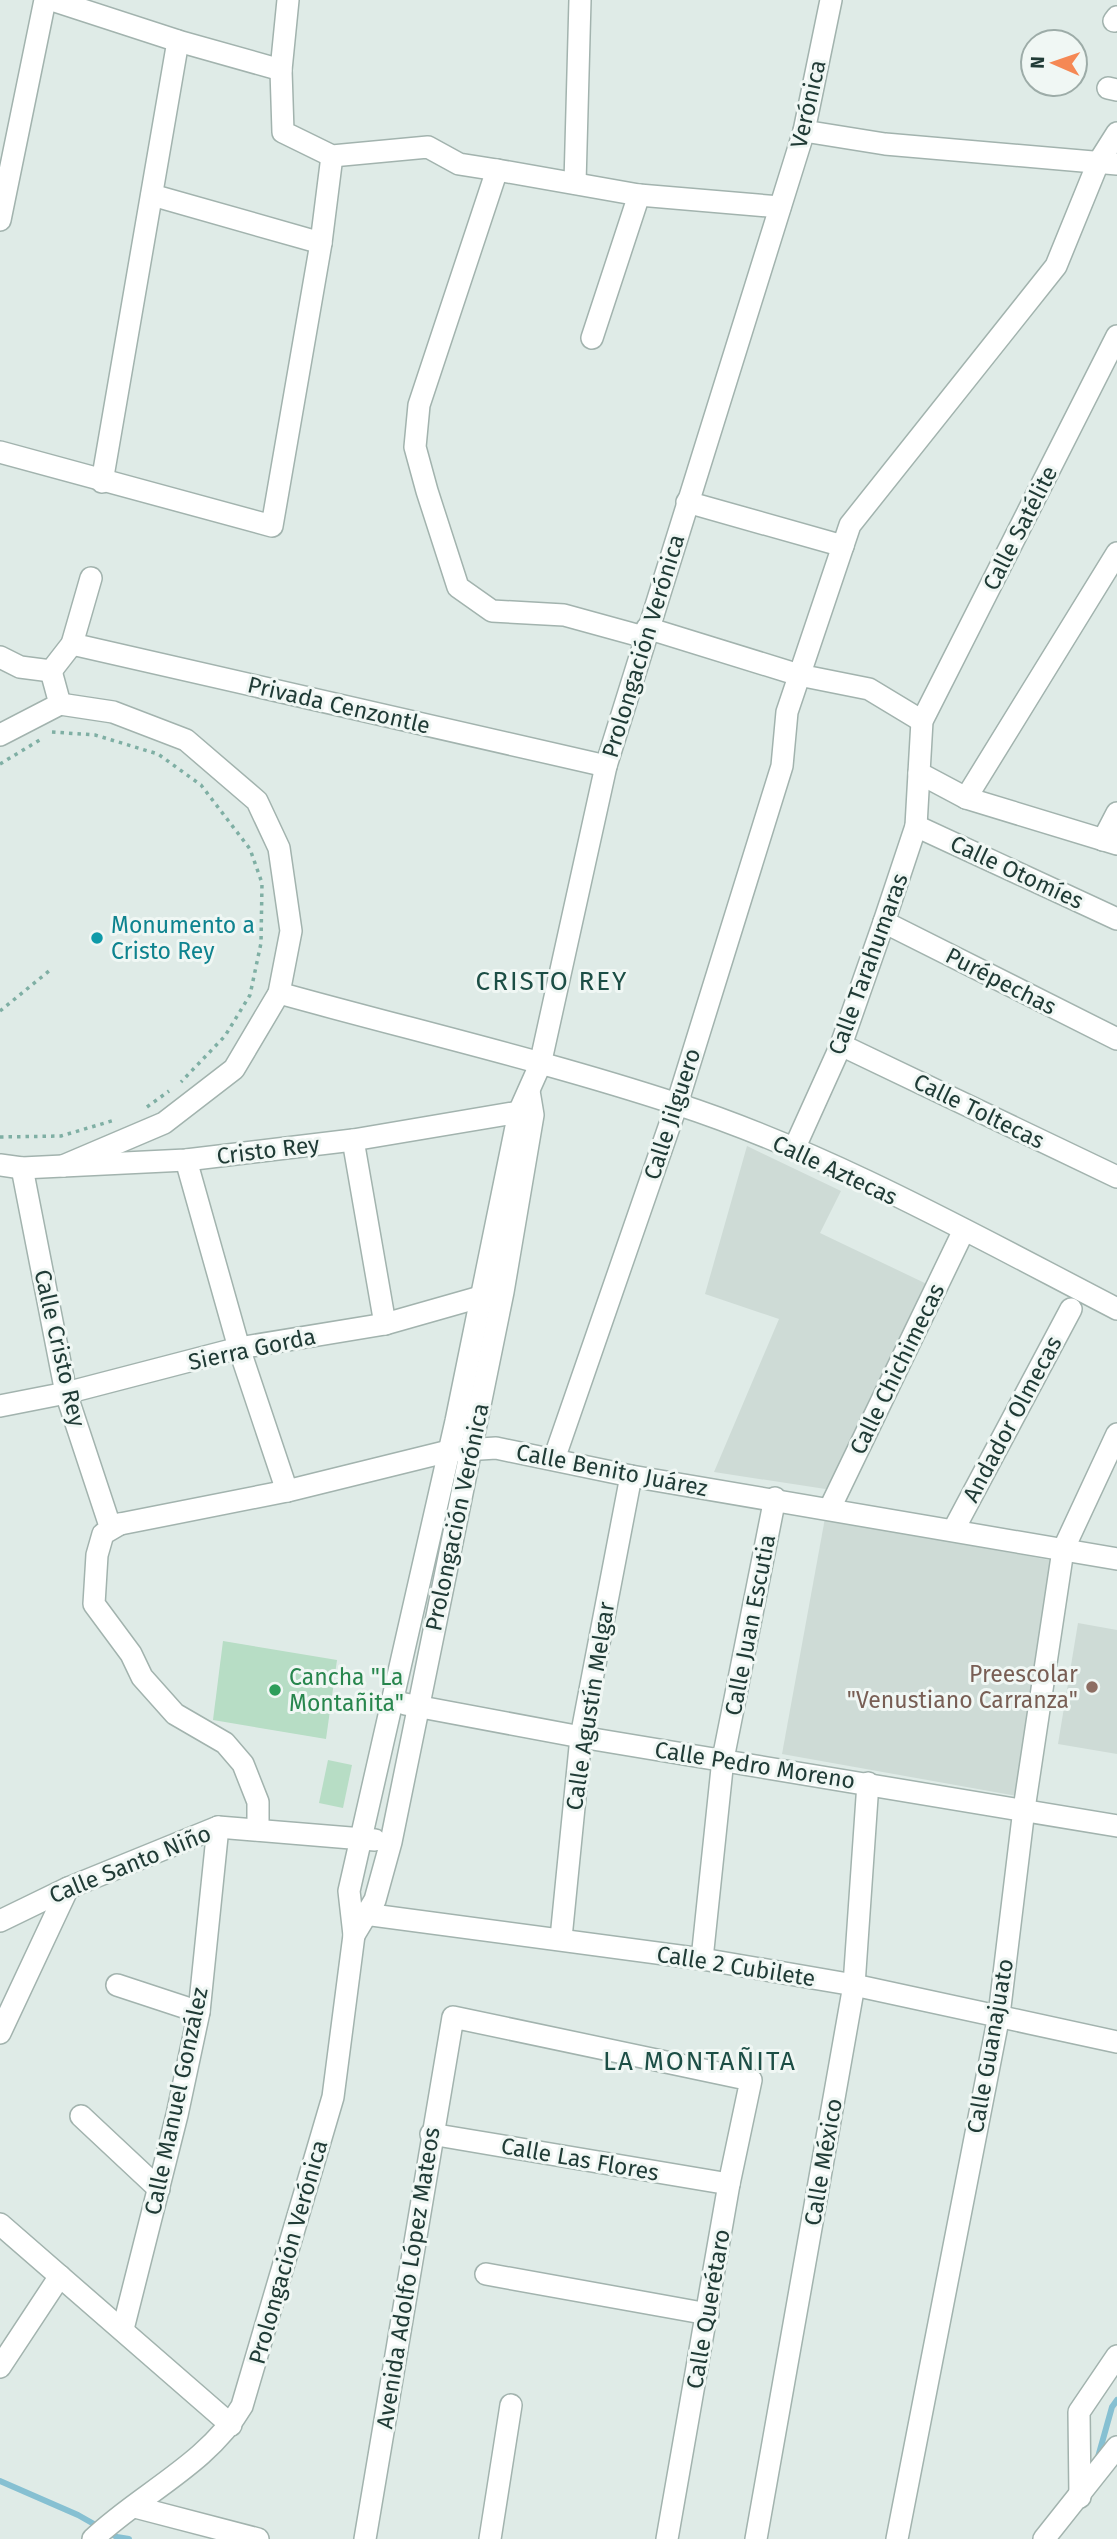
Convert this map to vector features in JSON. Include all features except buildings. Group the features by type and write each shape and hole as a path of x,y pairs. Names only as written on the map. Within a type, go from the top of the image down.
{"street":[{"path":"0,219 45,0"},
{"path":"52,0 178,41 281,70"},
{"path":"288,0 281,70 283,132 332,156 428,146 459,163 575,184 639,195 780,207"},
{"path":"575,184 580,0"},
{"name":"Verónica","path":"780,207 804,131 831,0"},
{"path":"102,482 178,41"},
{"path":"804,131 885,144 1108,163"},
{"path":"799,675 850,525 1056,266 1108,163 1117,133"},
{"path":"0,452 271,526 321,243 332,156"},
{"path":"497,170 419,405 415,447 458,587 492,611 564,615 645,633 799,675 869,689 922,721 919,773 966,798 1110,842 1117,813"},
{"path":"152,195 321,243"},
{"path":"592,338 639,195"},
{"name":"Prolongación Verónica","path":"359,1913 349,1891 393,1702 460,1450 494,1293 529,1091 540,1065 606,766 645,633 780,207"},
{"name":"Calle Satélite","path":"922,721 1117,336"},
{"path":"687,502 843,546"},
{"path":"966,798 1117,553"},
{"path":"51,671 72,644 91,578"},
{"name":"Privada Cenzontle","path":"72,644 606,766"},
{"path":"0,657 20,667 51,671"},
{"path":"51,671 60,704"},
{"name":"Calle Jilguero","path":"554,1460 677,1104 782,766 787,712 799,675"},
{"path":"0,735 60,704 113,712 186,740 257,801 279,848 291,930 279,993 234,1069 164,1123 63,1166"},
{"name":"Calle Tarahumaras","path":"794,1149 841,1045 916,826 919,773"},
{"name":"Calle Otomíes","path":"916,826 1117,919"},
{"name":"Purépechas","path":"884,922 1117,1039"},
{"name":"Calle Aztecas","path":"279,993 677,1104 794,1149 964,1230 1117,1309"},
{"name":"Calle Toltecas","path":"841,1045 1117,1177"},
{"name":"Cristo Rey","path":"0,1165 22,1168 186,1160 353,1140 526,1114"},
{"path":"353,1140 385,1324"},
{"path":"186,1160 239,1348 288,1492"},
{"name":"Calle Cristo Rey","path":"22,1168 65,1393 115,1525"},
{"name":"Calle Chichimecas","path":"830,1508 964,1230"},
{"name":"Sierra Gorda","path":"0,1406 65,1393 239,1348 385,1324 494,1293"},
{"name":"Andador Olmecas","path":"954,1529 1071,1310"},
{"name":"Calle Guanajuato","path":"897,2539 999,2015 1024,1809 1063,1550 1117,1435"},
{"name":"Calle Benito Juárez","path":"115,1525 288,1492 460,1450 496,1448 631,1476 775,1498 1117,1559"},
{"name":"Prolongación Verónica","path":"93,2539 231,2425 242,2406 333,2097 354,1935 359,1913 381,1883 391,1842 418,1706 460,1450"},
{"name":"Calle Agustín Melgar","path":"561,1938 581,1737 631,1476"},
{"name":"Calle Juan Escutia","path":"702,1959 723,1759 775,1498"},
{"path":"115,1525 103,1534 97,1555 94,1604 131,1654 142,1677 175,1714 225,1743 243,1764 258,1802 258,1830"},
{"name":"Calle Pedro Moreno","path":"393,1702 581,1737 1117,1826"},
{"name":"Calle México","path":"757,2539 854,1985 869,1783"},
{"name":"Calle Santo Niño","path":"0,1922 68,1888 218,1827 391,1842"},
{"name":"Calle Manuel González","path":"123,2329 159,2189 199,2012 218,1827"},
{"path":"0,2033 68,1888"},
{"name":"Calle 2 Cubilete","path":"359,1913 702,1959 854,1985 1117,2042"},
{"path":"117,1985 199,2012"},
{"name":"Avenida Adolfo López Mateos","path":"365,2539 431,2134 453,2017 751,2080"},
{"name":"Calle Querétaro","path":"667,2539 729,2184 751,2080"},
{"path":"81,2116 159,2189"},
{"name":"Calle Las Flores","path":"431,2134 729,2184"},
{"path":"0,2224 231,2425"},
{"path":"486,2274 708,2314"},
{"path":"0,2367 60,2276"},
{"path":"1080,2497 1079,2412 1117,2356"},
{"path":"490,2539 511,2405"},
{"path":"1044,2539 1117,2447"},
{"path":"128,2510 258,2539"}],"path":[{"path":"0,764 53,731 95,736 158,754 201,785 250,849 262,883 261,943 250,995 225,1036 200,1063 183,1081 140,1112"},
{"path":"0,1011 49,971"},
{"path":"0,1137 61,1136 127,1116"}],"shaded area":[{"path":"747,1146 841,1191 820,1233 931,1286 832,1490 714,1472 779,1319 705,1294"},
{"path":"825,1518 1054,1561 1017,1796 782,1754"},
{"name":"Preescolar \"Venustiano Carranza\"","path":"1078,1623 1117,1630 1117,1754 1058,1744"}],"green space":[{"name":"Cancha \"La Montañita\"","path":"223,1641 337,1660 326,1739 213,1720"},
{"path":"328,1760 352,1765 343,1808 319,1803"}],"waterway":[{"path":"1098,2457 1112,2407 1117,2400"},
{"path":"0,2481 78,2515 117,2537 129,2539"}],"place":[{"name":"Monumento a Cristo Rey","path":"97,938"},
{"name":"Preescolar \"Venustiano Carranza\"","path":"1092,1687"},
{"name":"Cancha \"La Montañita\"","path":"275,1690"}],"district":[{"name":"CRISTO REY","path":"552,981"},
{"name":"LA MONTAÑITA","path":"700,2061"}]}
